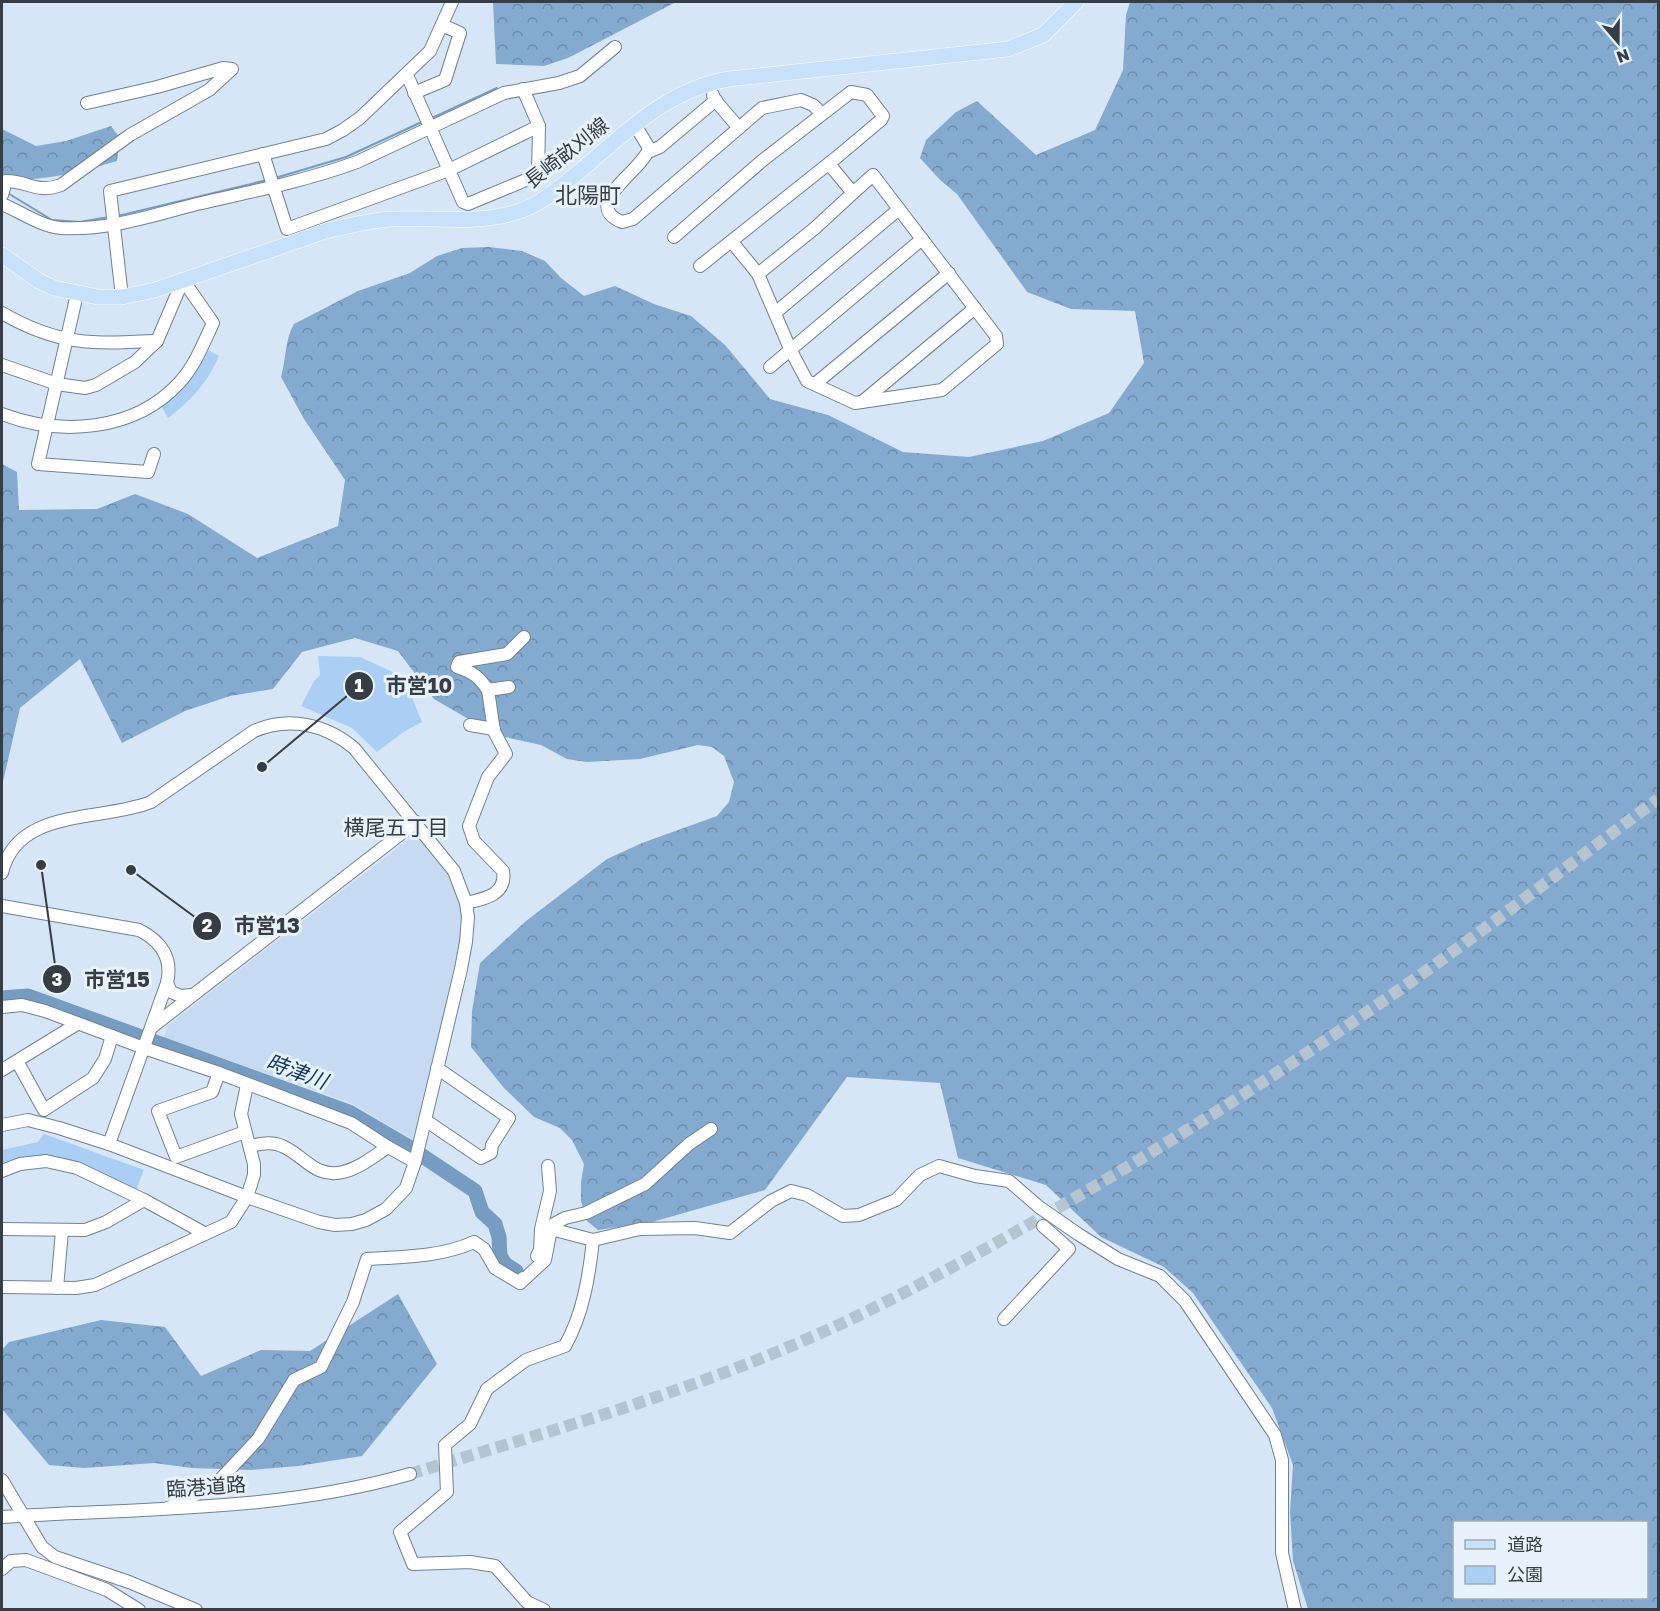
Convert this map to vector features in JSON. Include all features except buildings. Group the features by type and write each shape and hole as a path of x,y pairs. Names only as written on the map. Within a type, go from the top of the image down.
{"main road":[{"name":"長崎畝刈線","path":"2,255 39,281 54,288 98,297 122,297 155,290 326,231 352,225 391,219 490,218 521,211 551,195 670,98 710,82 1008,49 1043,35 1076,2"}],"street":[{"path":"122,297 110,192 326,139 343,130 360,118 430,51 452,2"},
{"path":"414,93 445,80 460,33 442,25"},
{"path":"2,204 43,224 59,227 112,220 271,182 336,170 428,122 494,97 559,83 580,76 615,48"},
{"path":"2,193 6,181 14,181 35,188 49,189 61,185 130,135 209,90 232,69 223,68 157,87 87,103"},
{"path":"406,75 463,202 468,204 538,175 538,126 523,89"},
{"path":"710,82 717,100 739,128"},
{"path":"674,237 763,160 851,92 867,95 883,116 881,120 700,266"},
{"path":"648,152 660,147 717,100"},
{"path":"635,125 648,145 648,152 645,159 612,193 608,201 610,216 622,222 633,219 762,108 801,100 813,105 822,114"},
{"path":"263,154 287,229 449,170 538,126"},
{"path":"829,164 853,193"},
{"path":"732,242 758,274 791,351 807,381 855,404 942,390 997,344 996,336 873,175 824,220 758,274"},
{"path":"775,313 899,209"},
{"path":"770,367 922,239"},
{"path":"815,384 949,273"},
{"path":"2,365 57,384 85,388 96,385 135,362 157,341 183,280"},
{"path":"2,414 19,420 74,427 120,422 160,400 178,384 199,354 213,323 183,280"},
{"path":"77,294 38,464 148,472 154,454"},
{"path":"861,402 975,308"},
{"path":"2,313 33,330 68,340 106,344 157,341"},
{"path":"466,903 492,896 502,887 503,872 474,841 469,826 488,777 506,754 494,729 488,690 478,676 457,667 459,662 507,654 524,637"},
{"path":"488,690 509,687"},
{"path":"2,873 3,864 18,842 37,829 50,823 137,808 151,802 254,731 268,725 289,723 313,725 339,736 354,748 454,871 466,903 466,942 415,1162 406,1188 386,1209 366,1221 335,1225 319,1222 109,1144 59,1128 28,1120 2,1125"},
{"path":"470,725 494,729"},
{"path":"152,1027 416,822"},
{"path":"2,906 140,930 160,943 166,956 170,972 167,983 109,1144"},
{"path":"167,983 171,992 181,996 191,996"},
{"path":"2,1007 22,1005 45,1011 219,1073 351,1123 388,1148 415,1162"},
{"path":"2,1070 77,1024"},
{"path":"17,1061 44,1110 93,1078 105,1059 112,1036"},
{"path":"425,1120 481,1158 491,1153 492,1145 509,1118 437,1068"},
{"path":"219,1073 212,1092 158,1112 176,1157 245,1132"},
{"path":"2,1287 57,1288 95,1285 231,1222 247,1197 254,1175 254,1164 241,1114 247,1085"},
{"path":"520,1283 545,1260 554,1224 565,1218 586,1213 645,1184 689,1144 711,1128"},
{"path":"250,1146 270,1142 284,1146 317,1170 328,1173 342,1173 355,1168 388,1148"},
{"path":"2,1172 20,1164 46,1161 77,1168 144,1200 204,1233"},
{"path":"520,1283 540,1250 541,1229 550,1191 548,1166"},
{"path":"551,1229 594,1240 640,1229 695,1228 730,1233 771,1201 791,1191 807,1195 843,1216 859,1215 896,1200 920,1175 939,1166 975,1176 1009,1181 1039,1207 1078,1234 1118,1259 1160,1276 1185,1301 1275,1435 1282,1460 1282,1553 1295,1610"},
{"path":"2,1229 85,1230 106,1222 144,1200"},
{"path":"1004,1319 1069,1249 1043,1227"},
{"path":"57,1288 62,1231"},
{"path":"544,1610 527,1602 495,1566 470,1562 413,1564 400,1532 447,1492 445,1445 470,1424 487,1389 526,1360 565,1346 575,1329 590,1276 594,1240"},
{"path":"168,1508 215,1485 258,1438 294,1380 321,1367 353,1302 367,1259 422,1256 462,1248 474,1242 484,1250 495,1268 520,1283"},
{"name":"臨港道路","path":"2,1517 276,1500 337,1492 410,1474"},
{"path":"2,1480 42,1547 55,1557 129,1582 176,1606 196,1610"},
{"path":"2,1569 11,1561 26,1560 107,1590 139,1610"}],"shaded area":[{"path":"417,833 449,874 462,907 462,944 414,1140 349,1102 164,1038 167,1026"}],"green space":[{"path":"493,2 676,2 568,58 544,66 496,64"},
{"path":"1130,2 1658,2 1658,1609 1308,1609 1293,1561 1290,1512 1293,1465 1272,1408 1193,1293 1164,1267 1101,1237 1046,1185 958,1158 940,1083 847,1077 765,1190 652,1222 598,1230 587,1221 581,1201 584,1164 572,1140 560,1128 534,1117 504,1088 471,1047 472,1011 480,963 526,921 607,859 642,843 717,816 729,802 734,782 724,756 712,747 698,745 640,759 587,762 567,759 541,745 496,735 434,699 398,651 355,638 302,652 273,689 230,696 185,711 122,743 80,659 20,708 2,786 2,464 17,472 19,510 97,509 135,494 188,514 257,558 338,526 345,480 304,419 281,377 291,330 294,324 358,291 410,273 437,256 462,248 489,247 522,251 545,261 561,278 584,296 615,286 654,304 691,316 725,345 770,399 828,415 903,452 969,457 1043,441 1109,413 1144,363 1135,311 1071,309 1027,292 957,194 940,180 920,158 926,140 956,112 977,101 1036,155 1095,130 1123,70 1126,15"},
{"path":"111,126 120,138 117,161 43,178 14,179 2,176 2,129 36,146 66,141"},
{"path":"204,348 219,356 214,366 198,391 168,418 159,402"},
{"path":"318,656 360,657 397,674 411,695 422,722 405,731 377,752 352,728 301,706 314,681 320,675"},
{"path":"44,1134 144,1170 136,1190 63,1159 28,1157 2,1166 2,1150 38,1142"},
{"path":"398,1294 437,1364 362,1456 298,1466 251,1470 192,1468 154,1463 84,1468 49,1465 2,1409 2,1350 9,1342 101,1320 165,1327 201,1376 261,1350 310,1351"}],"waterway":[{"path":"432,118 497,88"},
{"path":"275,178 346,157 424,121"},
{"path":"118,216 267,180"},
{"path":"6,192 52,220 80,222 109,217"},
{"name":"時津川","path":"2,998 28,996 349,1112 409,1147 475,1191 482,1212 495,1224 499,1237 500,1256 505,1264 516,1271"}],"tunnel":[{"path":"410,1474 606,1414 703,1381 798,1343 886,1302 943,1272 1137,1161 1296,1060 1451,953 1658,799"}],"place":[{"name":"市営10","path":"262,767"},
{"name":"市営15","path":"41,865"},
{"name":"市営13","path":"131,870"}],"district":[{"name":"北陽町","path":"588,194"},
{"name":"横尾五丁目","path":"396,827"}]}
